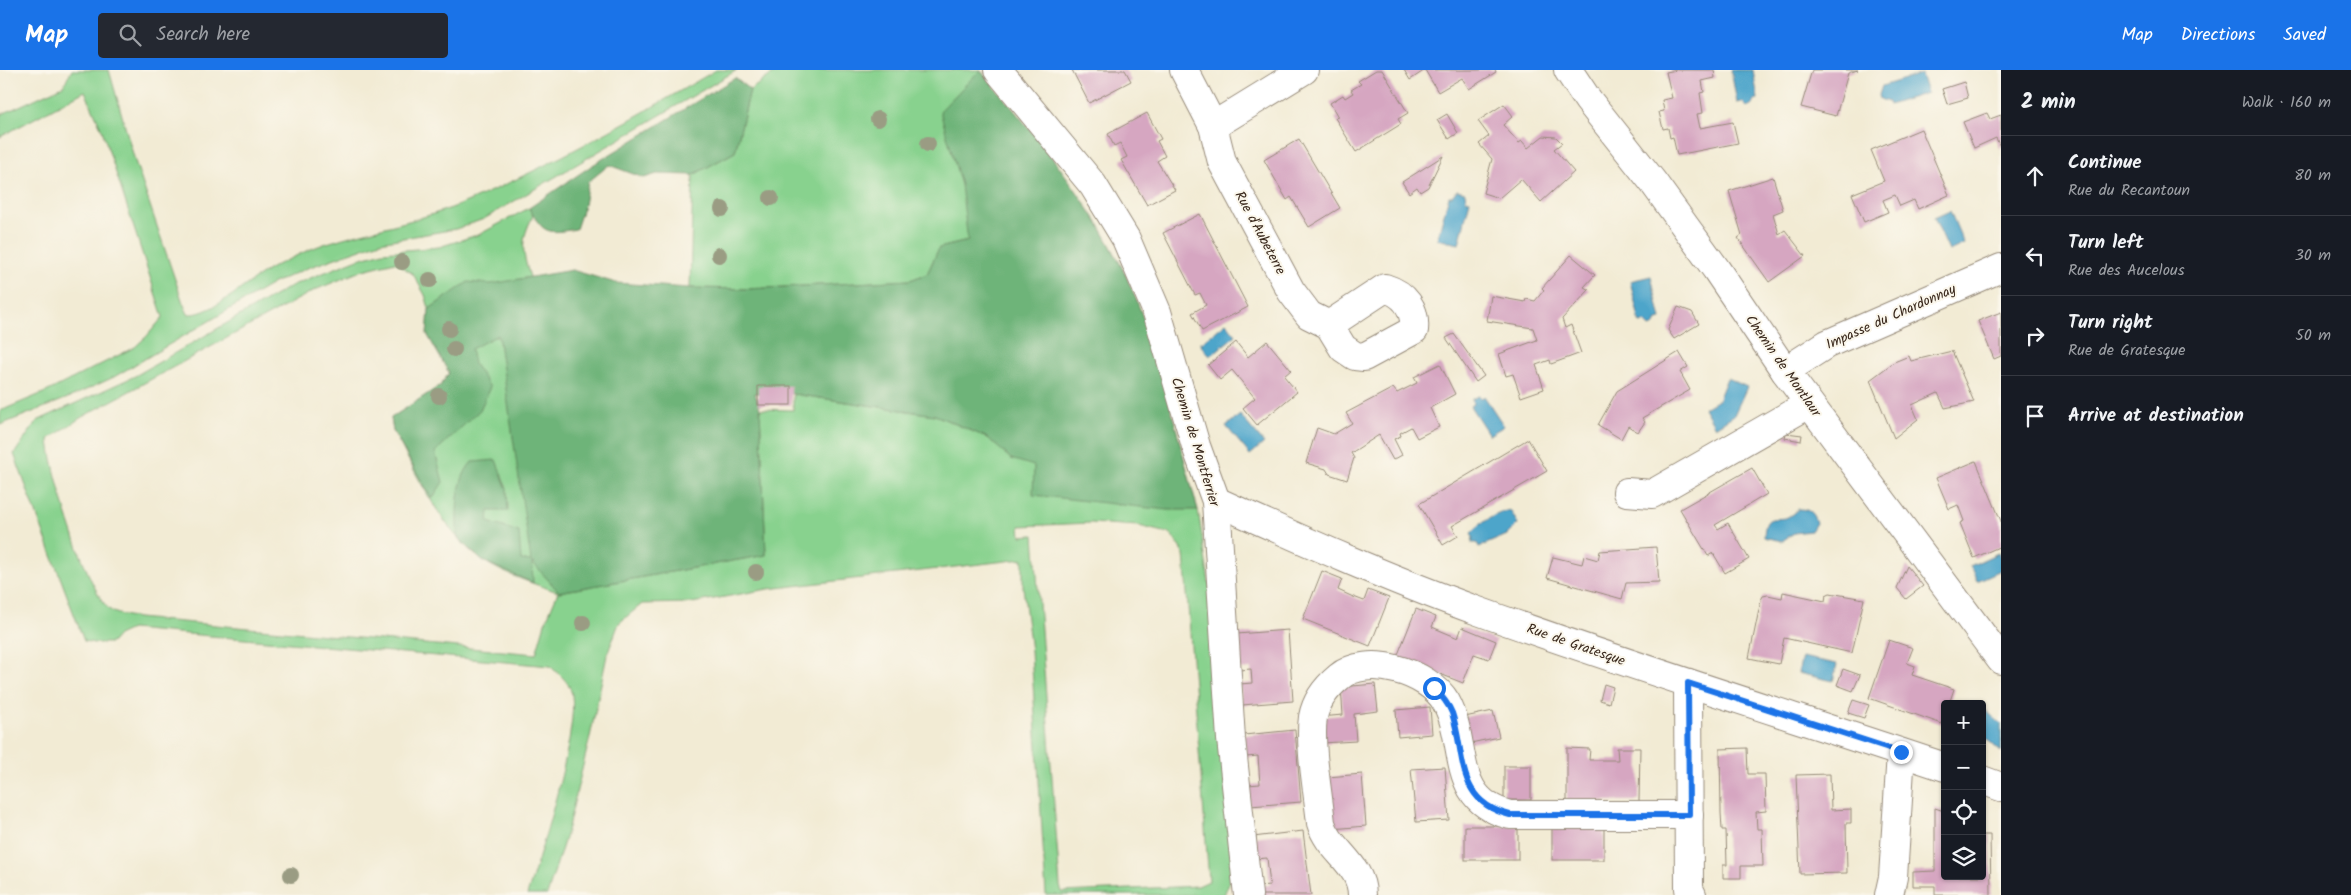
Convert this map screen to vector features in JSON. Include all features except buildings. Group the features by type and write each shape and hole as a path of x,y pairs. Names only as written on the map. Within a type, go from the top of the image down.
{"street":[{"name":"Chemin de Montferrier","path":"998,70 1093,186 1126,240 1157,312 1196,446 1216,501 1231,739 1248,895"},
{"name":"Rue d'Aubeterre","path":"1184,70 1213,126 1222,162 1291,291 1310,315 1329,326"},
{"path":"1213,126 1304,70"},
{"name":"Chemin de Montlaur","path":"1568,70 1588,100 1653,182 1716,269 1785,371 2001,660"},
{"name":"Impasse du Chardonnay","path":"1785,371 1827,344 2001,268"},
{"path":"1627,492 1652,494 1810,404"},
{"name":"Rue de Gratesque","path":"1216,501 1311,544 1477,610 1688,683 1941,766"},
{"path":"1362,895 1360,880 1352,867 1324,834 1321,823 1313,734 1313,716 1319,701 1329,686 1344,672 1358,667 1374,665 1389,667 1421,680 1434,688 1452,712 1466,780 1474,794 1485,805 1497,812 1510,815 1689,815"},
{"path":"1688,683 1690,893"},
{"path":"1889,895 1893,877 1901,752"},
{"path":"1986,782 2001,788"}],"green space":[{"path":"72,70 109,70 135,161 188,314 210,309 269,269 313,248 342,238 434,214 501,187 563,156 716,70 737,70 484,219 456,229 380,242 305,269 274,283 114,377 73,396 0,425 0,411 48,391 135,347 163,317 102,130 85,91 0,137 0,115 63,86"},
{"path":"778,70 980,70 1097,221 1126,275 1154,350 1198,510 1210,589 1233,873 1224,895 1046,895 1031,651 1023,587 1023,559 768,589 692,603 642,604 619,623 607,655 590,737 566,835 547,895 527,895 550,821 566,755 573,701 569,686 550,666 131,629 118,635 111,643 84,641 14,454 37,421 135,376 293,285 358,259 383,252 439,247 480,234 529,208 533,216 524,239 524,253 530,277 491,285 502,360 559,592 766,555 760,409 793,410 793,394 935,415 988,438 1011,459 968,241 939,248 927,274 910,280 748,289 690,288 693,175 735,152 750,90","holes":["395,262 413,274 425,295 449,373 441,385 391,418 393,431 431,500 454,533 467,547 481,559 499,569 558,592 545,623 536,654 138,618 119,614 109,609 100,597 80,554 56,476 49,439 82,417 315,290 363,270","1091,523 1139,526 1171,534 1184,554 1209,881 1198,886 1062,892 1060,886 1034,535 1021,536 1020,526"]},
{"path":"980,70 1021,118 1078,193 1111,246 1125,274 1148,330 1198,510 1167,510 1033,495 1034,466 1011,459 988,438 935,415 793,394 755,393 760,409 766,555 559,592 532,562 533,583 481,560 457,536 458,497 462,478 466,470 472,462 496,460 507,489 508,511 489,511 488,522 519,532 521,560 531,561 498,335 471,349 474,364 490,387 480,410 435,452 443,482 432,499 393,431 391,418 441,385 449,373 427,334 429,309 468,282 491,284 572,270 616,283 689,288 748,289 910,280 927,274 939,248 968,241 961,185 940,111"},
{"path":"735,78 750,90 735,152 693,175 657,174 644,178 609,165 588,182 584,205 576,229 552,231 547,230 539,223 529,208 591,166"}],"water":[{"path":"1731,70 1753,70 1758,99 1754,100 1752,106 1747,107 1742,102 1737,103"},
{"path":"1921,74 1927,93 1889,105 1888,102 1880,99 1879,95 1882,86"},
{"path":"1457,190 1465,192 1466,200 1470,201 1459,244 1437,239 1449,196 1452,196"},
{"path":"1950,211 1964,244 1949,251 1934,218"},
{"path":"1651,276 1661,319 1657,320 1655,325 1650,327 1645,322 1640,323 1630,281"},
{"path":"1226,323 1236,335 1210,356 1200,344"},
{"path":"1727,378 1747,387 1734,415 1715,427 1704,408 1718,400"},
{"path":"1478,396 1482,398 1484,396 1504,426 1489,435 1470,406 1473,404 1472,399"},
{"path":"1240,415 1264,443 1250,455 1226,426"},
{"path":"1798,509 1808,511 1813,516 1816,523 1811,531 1794,533 1782,541 1764,537 1766,524 1769,521 1788,517"},
{"path":"1510,510 1518,524 1507,535 1479,547 1477,543 1472,543 1473,537 1471,533 1475,529 1494,516"},
{"path":"1998,553 2001,558 2001,570 1977,581 1970,566"},
{"path":"1802,657 1837,664 1833,681 1798,673"},
{"path":"1986,711 2001,724 2001,752 1986,739"}],"route":[{"path":"1434,688 1452,712 1466,780 1474,794 1485,805 1497,812 1510,815 1689,815 1688,683 1901,752"}]}
